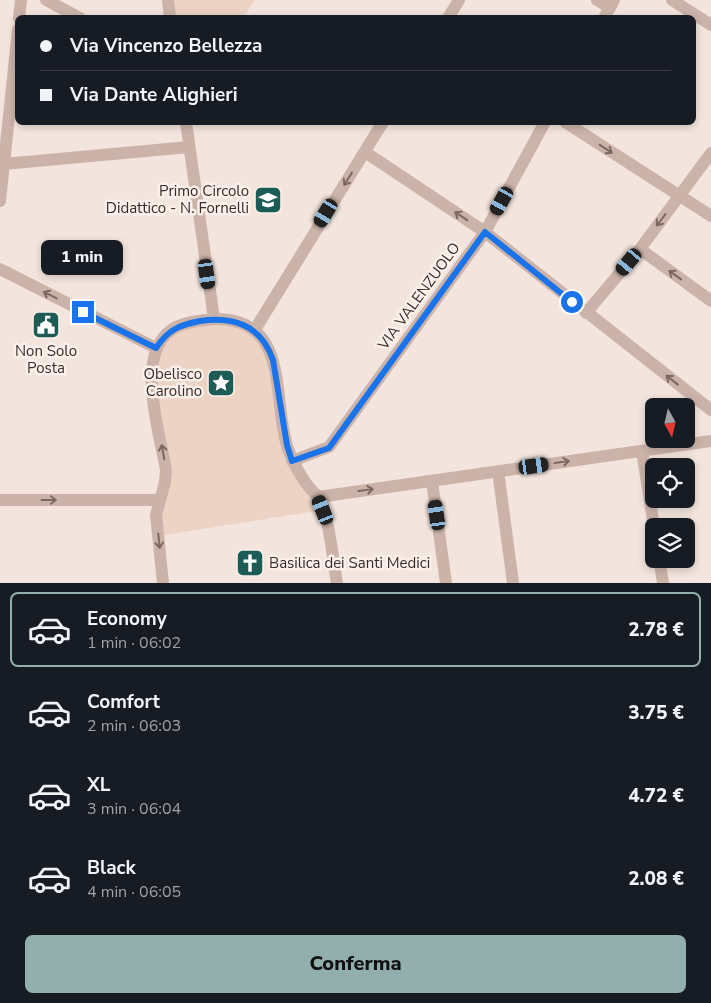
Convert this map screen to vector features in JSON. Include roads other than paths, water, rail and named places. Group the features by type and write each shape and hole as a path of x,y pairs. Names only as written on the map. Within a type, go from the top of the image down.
{"street":[{"path":"19,15 20,0"},
{"path":"46,0 74,15"},
{"path":"168,0 170,15"},
{"path":"450,15 459,0"},
{"path":"597,0 610,8"},
{"path":"672,0 695,15"},
{"path":"696,15 711,25"},
{"path":"0,201 15,59"},
{"path":"186,125 214,319"},
{"path":"254,331 381,125"},
{"name":"VIA VALENZUOLO","path":"292,461 329,448 485,232 543,125"},
{"path":"570,125 711,216"},
{"path":"4,164 189,148"},
{"path":"365,152 485,232 711,410"},
{"path":"586,313 640,249 711,153"},
{"path":"640,249 711,301"},
{"path":"0,269 156,348"},
{"path":"163,583 156,515 165,482 166,470 150,374 156,348 169,331 181,324 214,319 232,319 254,331 271,352 287,445 292,461 301,477 318,497 323,510 337,583"},
{"path":"318,497 711,440"},
{"path":"642,451 653,518"},
{"path":"498,471 513,583"},
{"path":"432,481 446,583"},
{"path":"0,500 159,500"},
{"path":"660,568 663,583"}],"place":[{"name":"Primo Circolo Didattico - N. Fornelli","path":"268,200"},
{"name":"Non Solo Posta","path":"46,325"},
{"name":"Obelisco Carolino","path":"221,383"},
{"name":"Basilica dei Santi Medici","path":"250,563"}]}
